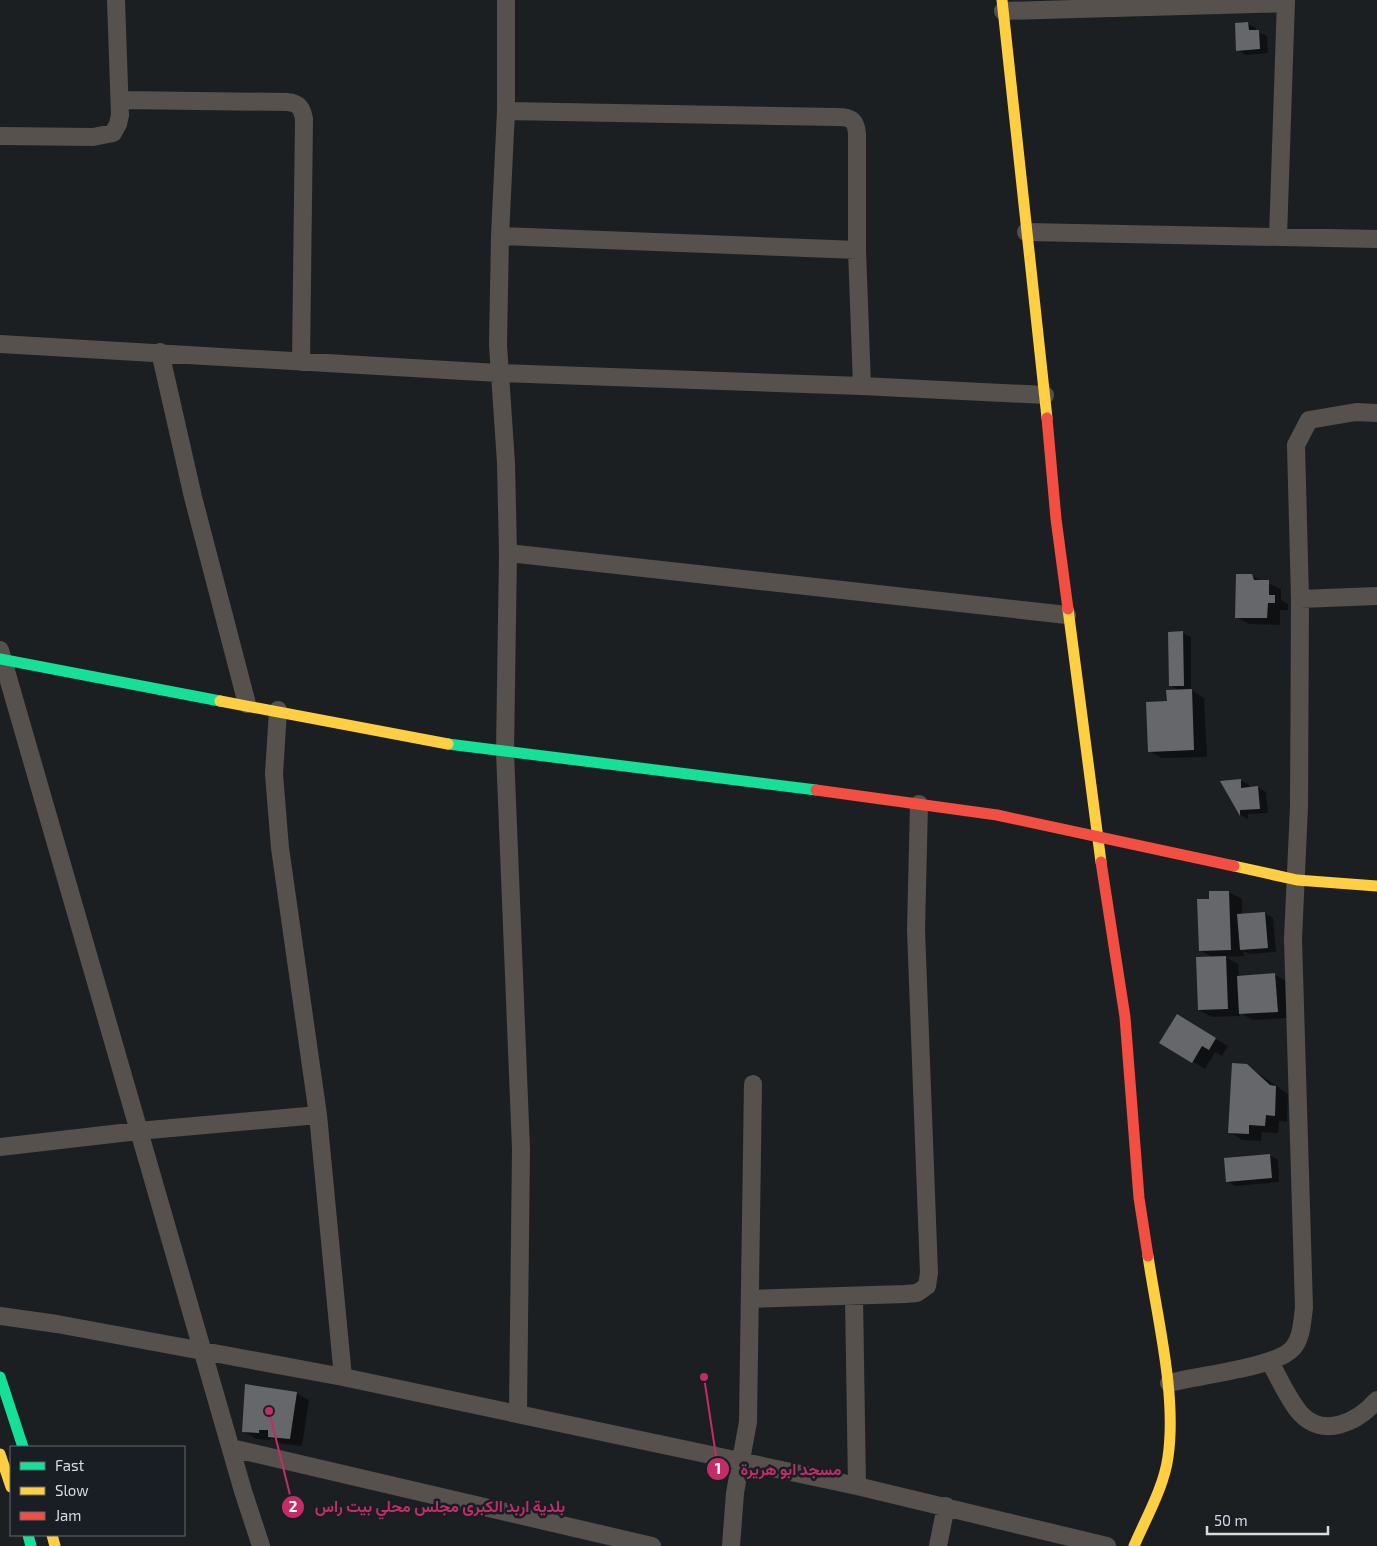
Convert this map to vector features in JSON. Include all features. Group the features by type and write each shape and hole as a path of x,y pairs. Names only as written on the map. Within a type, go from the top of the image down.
{"street":[{"path":"0,136 103,136 113,133 118,124 120,100 116,0"},
{"path":"506,0 506,110 500,236 498,374 505,433 508,552 505,752 521,1149 518,1414"},
{"path":"1134,1546 1156,1495 1168,1458 1172,1414 1169,1383 1139,1198 1125,1017 1097,837 1067,614 1003,5 1286,2 1278,237"},
{"path":"120,100 287,102 300,106 304,120 301,362"},
{"path":"506,110 827,116 852,119 855,122 857,134 862,386"},
{"path":"1026,232 1377,239"},
{"path":"500,236 858,250"},
{"path":"0,344 160,352 498,374 862,386 1045,395"},
{"path":"160,352 193,497 247,704"},
{"path":"1169,1383 1270,1362 1288,1353 1294,1347 1299,1336 1304,1308 1293,958 1297,880 1300,600 1296,445 1309,420 1356,412 1377,413"},
{"path":"508,552 1067,614"},
{"path":"1300,600 1377,596"},
{"path":"261,1546 138,1131 1,656 407,736 505,752 679,772 998,815 1297,880 1377,886"},
{"path":"278,710 274,774 279,838 318,1115 342,1377"},
{"path":"750,1299 917,1293 924,1290 928,1280 916,930 918,804"},
{"path":"731,1546 741,1461 748,1422 753,1084"},
{"path":"0,1147 138,1131 318,1115"},
{"path":"854,1296 857,1486"},
{"path":"0,1316 58,1324 342,1377 857,1486 1107,1546"},
{"path":"1270,1362 1299,1412 1310,1422 1329,1426 1347,1424 1366,1412 1377,1400"},
{"path":"0,1377 23,1446"},
{"path":"231,1448 652,1546"},
{"path":"0,1454 10,1484"},
{"path":"938,1546 946,1506"}],"building":[{"path":"1248,22 1249,30 1259,30 1260,49 1236,51 1235,23"},
{"path":"1236,574 1252,574 1254,580 1269,580 1269,595 1275,595 1275,603 1268,603 1267,618 1235,618"},
{"path":"1183,631 1184,686 1169,686 1168,632"},
{"path":"1192,689 1194,750 1148,752 1146,702 1167,701 1166,690"},
{"path":"1241,779 1241,788 1258,786 1260,809 1240,810 1240,816 1220,781"},
{"path":"1209,891 1229,891 1231,950 1199,951 1197,899 1209,899"},
{"path":"1265,912 1268,948 1240,950 1237,914"},
{"path":"1226,956 1228,1009 1198,1010 1196,957"},
{"path":"1275,973 1278,1012 1239,1014 1237,976"},
{"path":"1177,1014 1216,1038 1209,1050 1202,1046 1192,1063 1159,1043"},
{"path":"1232,1063 1247,1064 1270,1085 1276,1086 1275,1116 1266,1115 1265,1126 1249,1125 1249,1134 1228,1133"},
{"path":"1270,1154 1272,1178 1226,1182 1224,1158"},
{"path":"245,1384 297,1392 290,1439 268,1437 268,1430 259,1430 259,1433 242,1432"}],"traffic: fast":[{"path":"0,659 220,701"},
{"path":"448,744 816,790"},
{"path":"0,1377 23,1446"},
{"path":"28,1536 31,1546"}],"traffic: slow":[{"path":"1002,0 1047,418"},
{"path":"1068,609 1101,862"},
{"path":"220,701 448,744"},
{"path":"1234,866 1297,880 1377,886"},
{"path":"1134,1546 1163,1480 1168,1457 1170,1433 1170,1408 1165,1356 1148,1256"},
{"path":"0,1454 10,1484"},
{"path":"52,1536 55,1546"}],"traffic: jam":[{"path":"1047,418 1056,519 1068,609"},
{"path":"816,790 997,815 1234,866"},
{"path":"1101,862 1125,1017 1139,1198 1148,1256"}],"place":[{"name":"مسجد ابو هريرة","path":"704,1377"},
{"name":"بلدية اربد الكبرى مجلس محلي بيت راس","path":"269,1411"}]}
